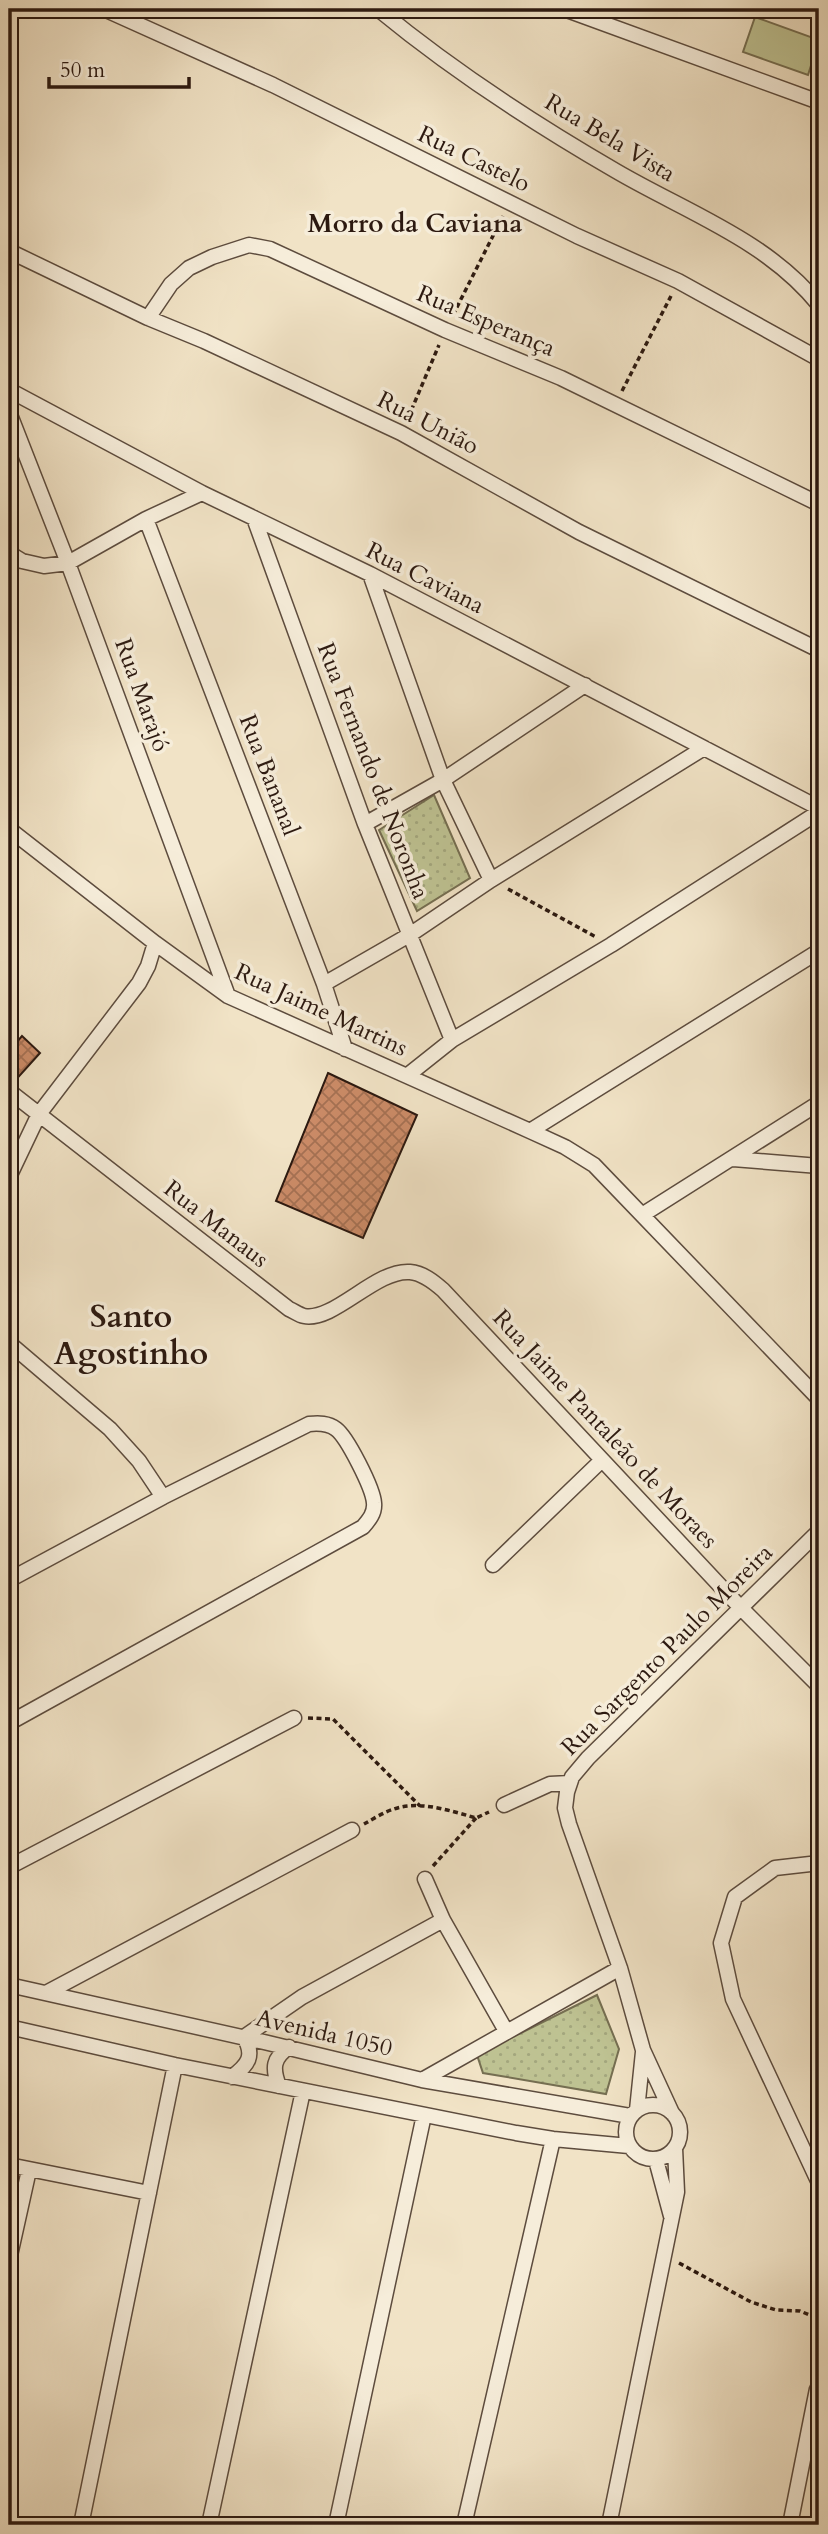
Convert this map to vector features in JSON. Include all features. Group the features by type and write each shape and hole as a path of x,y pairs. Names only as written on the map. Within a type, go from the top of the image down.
{"street":[{"name":"Rua Castelo","path":"104,9 262,80 578,236 678,281 819,359"},
{"name":"Rua Bela Vista","path":"378,9 471,80 616,171 759,250 782,266 819,305"},
{"path":"564,9 819,102"},
{"name":"Rua Esperança","path":"148,318 172,284 189,268 249,245 270,249 445,330 561,378 819,504"},
{"name":"Rua União","path":"9,251 148,318 204,341 401,433 579,532 819,650"},
{"name":"Rua Caviana","path":"9,390 202,492 585,685 819,810"},
{"name":"Rua Marajó","path":"9,412 68,563 228,996"},
{"path":"9,553 22,561 44,566 68,563 146,519 202,492"},
{"name":"Rua Fernando de Noronha","path":"254,518 365,824 452,1040"},
{"name":"Rua Bananal","path":"146,519 324,984 345,1049"},
{"path":"370,575 443,780 491,880"},
{"path":"365,824 443,780 585,685"},
{"path":"324,984 411,934 491,880 704,748"},
{"path":"408,1075 452,1040 611,945 819,810"},
{"name":"Rua Jaime Martins","path":"9,829 155,943 228,996 565,1147 594,1165 819,1399"},
{"path":"9,1177 39,1114 139,983 155,943"},
{"path":"530,1131 819,951"},
{"name":"Rua Manaus","path":"9,1091 289,1310 306,1317 323,1313 393,1273 411,1272"},
{"path":"642,1215 819,1103"},
{"path":"733,1159 819,1166"},
{"name":"Rua Jaime Pantaleão de Moraes","path":"411,1272 427,1278 443,1290 740,1607 819,1686"},
{"path":"9,1343 110,1429 139,1461 163,1497"},
{"path":"9,1580 163,1497 309,1424 321,1423 333,1427 342,1435 375,1504 372,1515 363,1527 9,1723"},
{"path":"492,1565 602,1460"},
{"name":"Rua Sargento Paulo Moreira","path":"672,2113 643,2050 620,1968 569,1824 565,1808 570,1783 572,1777 606,1738 819,1531"},
{"path":"9,1867 294,1718"},
{"path":"504,1805 550,1784 570,1783"},
{"path":"46,1993 352,1830"},
{"path":"819,1863 775,1868 734,1897 721,1943 733,1999 819,2183"},
{"path":"425,1879 443,1920 506,2031"},
{"path":"232,2077 250,2061 251,2052 244,2037 302,1997 443,1920"},
{"path":"422,2080 620,1968"},
{"name":"Avenida 1050","path":"9,1985 422,2080 633,2113"},
{"path":"9,2027 175,2065 424,2115 553,2139 629,2146"},
{"path":"279,2086 274,2068 275,2060 289,2048"},
{"name":"Rua Sargento Paulo Moreira","path":"633,2113 643,2050"},
{"path":"80,2525 175,2065"},
{"path":"209,2525 303,2091"},
{"path":"655,2105 672,2113 679,2126 679,2141 675,2148 670,2154 656,2160 640,2157 629,2146 625,2131 633,2113 655,2105"},
{"path":"336,2525 424,2115"},
{"path":"464,2525 553,2139"},
{"path":"609,2525 677,2192 675,2148"},
{"path":"656,2160 672,2217"},
{"path":"9,2165 149,2193"},
{"path":"9,2260 29,2170"},
{"path":"790,2525 817,2389"}],"path":[{"path":"615,404 678,281"},
{"path":"491,880 611,945"},
{"path":"294,1718 334,1719 420,1806"},
{"path":"425,1879 440,1856 476,1818 504,1805"},
{"path":"352,1830 395,1808 420,1806 449,1810 476,1818"},
{"path":"665,2255 751,2302 776,2309 800,2311 819,2319"}],"green space":[{"path":"755,17 819,40 808,75 743,52"},
{"path":"434,795 470,878 417,911 379,830"},
{"path":"597,1995 619,2049 606,2094 483,2073 477,2055"}],"building":[{"path":"22,1036 40,1053 13,1083 9,1082 9,1051"},
{"path":"328,1073 417,1115 363,1238 276,1201"}],"district":[{"name":"Morro da Caviana","path":"415,223"},
{"name":"Santo Agostinho","path":"131,1336"}]}
